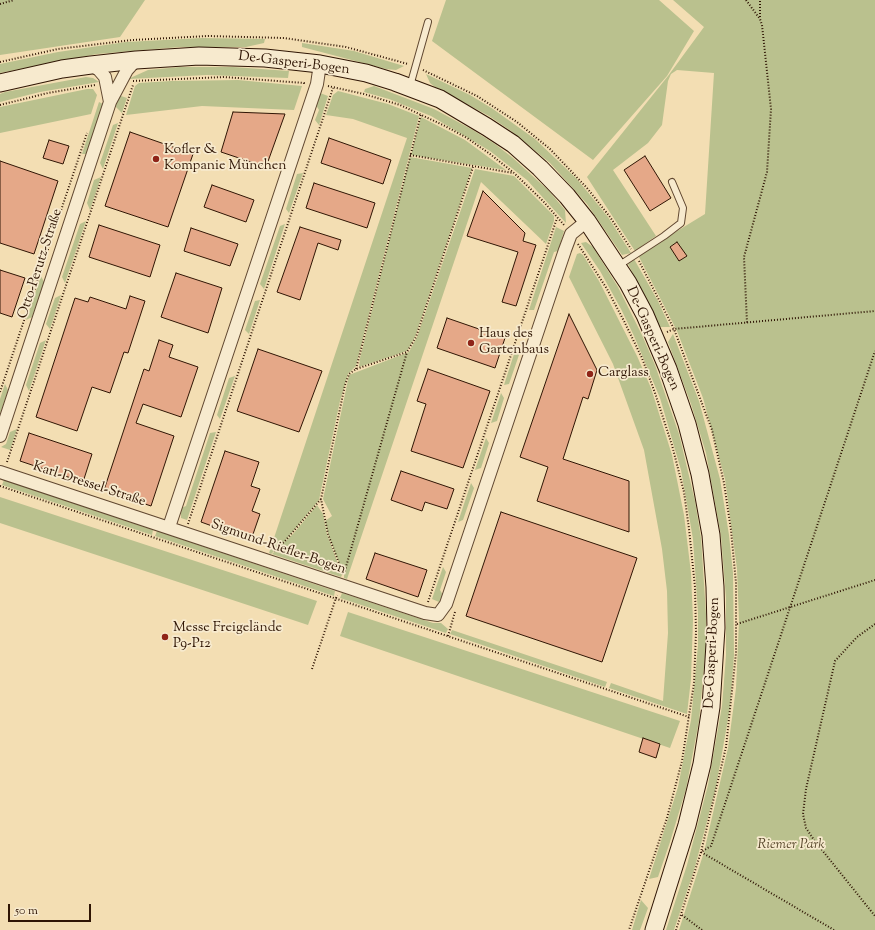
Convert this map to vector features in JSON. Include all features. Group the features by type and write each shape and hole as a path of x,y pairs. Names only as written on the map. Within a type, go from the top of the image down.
{"main road":[{"name":"De-Gasperi-Bogen","path":"0,83 62,69 90,65 136,60 238,56 320,64 366,73 410,87 440,99 464,112 513,144 540,168 567,196 587,221 618,266 645,315 687,424 700,474 711,535 715,587 716,628 711,707 702,764 687,825 654,930"}],"street":[{"name":"Otto-Perutz-Straße","path":"0,436 110,102 127,70 136,60"},
{"path":"169,527 315,92 320,64"},
{"name":"Otto-Perutz-Straße","path":"90,65 99,70 105,77 110,102"},
{"path":"425,613 438,615 446,604 571,234 587,221"},
{"name":"Karl-Dressel-Straße","path":"2,472 169,527"},
{"name":"Sigmund-Riefler-Bogen","path":"169,527 265,559 342,580 425,613"}],"lane":[{"path":"410,87 428,22"},
{"path":"618,266 681,223 683,208 672,182"}],"path":[{"path":"0,4 14,0"},
{"path":"746,0 760,19"},
{"path":"747,323 744,257 767,172 771,109 765,42 760,19 760,0"},
{"path":"0,62 58,50 132,40 208,36 284,38 363,51 415,67 477,96 517,122 550,149 587,188 610,217 635,254 674,329 712,430 724,483 734,556 737,624 734,682 727,740 715,799 701,852 676,930"},
{"path":"130,82 224,77 304,82"},
{"path":"2,472 135,81"},
{"path":"0,105 74,88 98,85"},
{"path":"324,86 364,94 421,114 467,138 514,173 544,201 571,234 607,289 642,358 664,419 679,471 689,529 695,587 696,638 690,717 676,789 629,930"},
{"path":"185,532 333,87"},
{"path":"356,368 421,114"},
{"path":"0,392 89,127"},
{"path":"410,155 514,173"},
{"path":"312,669 342,580 407,352 416,337 473,167"},
{"path":"425,613 558,217"},
{"path":"654,338 674,329 875,311"},
{"path":"701,852 712,846 875,351"},
{"path":"342,580 328,534 321,499 345,385 349,374 356,368 407,352"},
{"path":"0,486 690,717"},
{"path":"265,559 286,540 321,499"},
{"path":"737,624 875,580"},
{"path":"448,636 452,622"},
{"path":"875,624 857,637 835,661 806,789 804,814 806,828 814,840 875,916"},
{"path":"701,852 834,930"},
{"path":"682,915 702,930"}],"green space":[{"path":"0,0 145,0 120,37 0,55"},
{"path":"446,0 659,0 694,31 667,76 593,160 432,41"},
{"name":"Riemer Park","path":"673,0 875,0 875,930 679,930 704,852 728,748 736,688 739,621 737,569 725,479 703,398 677,331 638,255 705,214 714,73 677,70 671,74 668,81 662,125 648,143 613,170 656,236 635,251 587,177 668,76 704,27"},
{"path":"202,38 265,39 264,43 246,47 180,47 97,54 0,73 0,64 58,52 126,42"},
{"path":"302,43 354,51 404,66 396,70 386,69 302,47"},
{"path":"180,67 233,67 289,71 288,78 207,75 128,79 148,70"},
{"path":"426,74 470,95 493,109 535,139 577,179 608,217 631,253 622,255 587,204 550,163 511,131 489,116 435,87 430,83"},
{"path":"86,77 93,78 99,82 40,92 0,102 0,94 5,92"},
{"path":"238,80 302,86 294,110 202,106 126,115 135,86 139,83"},
{"path":"374,86 434,109 495,144 513,158 549,191 565,210 566,223 527,180 490,151 431,116 389,99 364,92 365,89"},
{"path":"93,89 97,95 91,114 0,133 0,107"},
{"path":"338,91 388,104 419,116 356,366 348,374 340,401 319,500 285,541 271,554 269,553 407,138 353,119 326,115 333,95"},
{"path":"320,93 328,96 319,125 315,120 319,110 316,105"},
{"path":"118,95 127,98 122,113 115,106"},
{"path":"99,102 103,104 87,154 82,154"},
{"path":"421,117 465,140 506,170 411,155"},
{"path":"118,123 103,169 100,163 113,125"},
{"path":"410,157 472,168 415,337 407,351 359,367 360,358"},
{"path":"475,169 514,176 554,216 554,221 546,244 481,182 347,579 344,578 329,537 325,521 332,516 323,499 349,375 409,352 417,337"},
{"path":"303,173 289,213 286,209 297,174"},
{"path":"101,177 90,210 87,203 94,180"},
{"path":"86,221 65,283 62,277 80,224"},
{"path":"285,224 264,289 260,284 280,226"},
{"path":"556,227 564,231 558,251 554,252 534,310 529,310"},
{"path":"586,242 593,247 618,287 655,365 679,434 695,501 701,538 706,614 706,646 699,721 686,789 670,842 658,877 649,879 678,787 691,720 698,645 698,613 693,539 681,470 660,398 621,309 600,271 581,243"},
{"path":"580,253 583,255 599,281 637,356 651,388 672,455 684,515 691,573 693,620 691,679 687,714 609,688 611,683 663,701 668,633 667,591 662,549 644,450 613,364 569,277 577,254"},
{"path":"634,259 658,301 670,327 660,327 628,264"},
{"path":"41,276 44,282 32,317 26,320"},
{"path":"61,295 50,329 46,324 55,298"},
{"path":"260,300 249,334 245,330 255,301"},
{"path":"673,334 699,401 720,479 729,535 733,573 734,655 730,708 716,787 695,867 674,930 666,930 687,865 708,785 722,706 726,655 726,598 721,536 706,453 691,404 668,342"},
{"path":"46,340 29,391 26,385 40,343"},
{"path":"516,348 520,352 509,384 504,385"},
{"path":"235,376 220,419 217,415 229,378"},
{"path":"5,384 8,390 0,414 0,399"},
{"path":"501,393 504,398 497,421 491,423"},
{"path":"17,429 10,450 1,447 6,444 10,432"},
{"path":"216,432 187,520 181,518 181,508 186,506 210,433"},
{"path":"486,438 489,443 481,468 475,470"},
{"path":"4,480 153,530 152,535 2,485"},
{"path":"471,483 474,488 463,520 458,522"},
{"path":"0,497 317,601 308,625 0,523"},
{"path":"317,505 323,514 327,534 342,575 341,577 272,554 293,534"},
{"path":"157,531 335,591 334,596 155,536"},
{"path":"443,567 446,572 440,590 443,595 439,602 432,599"},
{"path":"342,593 433,623 441,623 448,629 446,633 340,598"},
{"path":"348,612 680,721 670,748 340,636"},
{"path":"452,630 607,682 605,687 450,634"},
{"path":"641,900 648,908 640,930 632,930"}],"building":[{"path":"233,112 285,114 266,167 221,152"},
{"path":"130,132 193,154 168,227 105,206"},
{"path":"329,138 391,160 383,184 321,163"},
{"path":"49,140 69,146 63,164 43,158"},
{"path":"645,156 671,198 650,211 624,170"},
{"path":"0,161 58,181 34,254 0,243"},
{"path":"314,183 375,203 367,228 306,208"},
{"path":"212,185 254,200 246,222 204,207"},
{"path":"483,191 525,233 523,241 536,245 516,306 502,302 518,252 467,236"},
{"path":"99,225 160,245 150,277 89,257"},
{"path":"300,227 341,240 338,250 318,243 300,300 277,292"},
{"path":"191,228 238,244 230,266 184,251"},
{"path":"677,242 687,256 679,261 670,247"},
{"path":"0,270 25,278 12,317 0,313"},
{"path":"176,273 222,288 208,333 161,317"},
{"path":"130,296 145,301 128,353 124,352 110,393 92,387 77,431 36,417 75,298 88,302 90,297 126,309"},
{"path":"569,314 597,370 588,399 583,397 563,459 629,481 629,532 537,501 548,467 520,457"},
{"name":"Haus des Gartenbaus","path":"447,318 505,338 495,368 437,348"},
{"path":"159,340 173,345 169,357 198,367 181,417 143,404 136,423 174,436 151,506 104,490 144,369 149,371"},
{"path":"258,349 322,371 299,432 237,411"},
{"path":"428,369 490,391 463,468 411,451 426,404 417,401"},
{"path":"29,433 92,454 83,482 20,461"},
{"path":"225,451 259,462 251,486 260,489 252,511 260,514 251,540 201,522"},
{"path":"401,471 454,489 447,509 425,502 422,511 391,500"},
{"path":"501,512 637,558 602,662 466,616"},
{"path":"375,553 427,570 418,597 366,579"},
{"path":"643,738 660,744 656,758 639,752"}],"place":[{"name":"Kofler & Kompanie München","path":"156,159"},
{"name":"Haus des Gartenbaus","path":"471,343"},
{"name":"Carglass","path":"590,374"},
{"name":"Messe Freigelände P9-P12","path":"165,637"}]}
